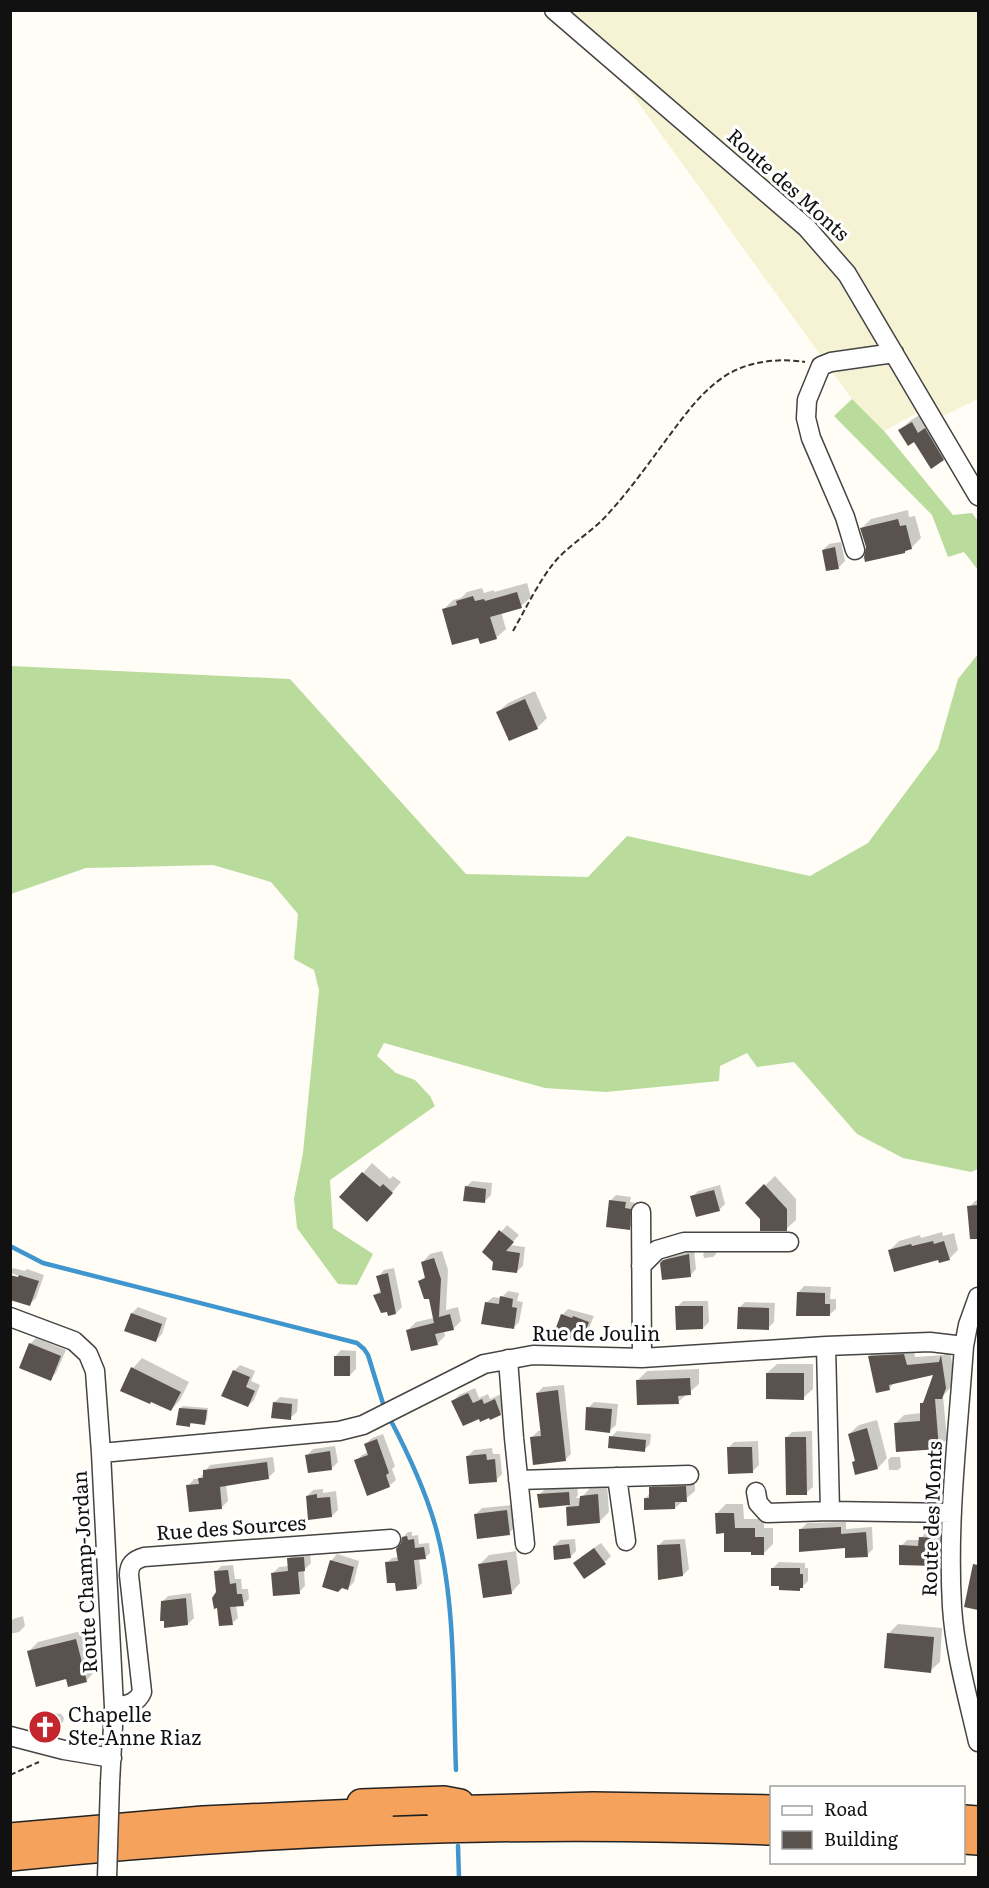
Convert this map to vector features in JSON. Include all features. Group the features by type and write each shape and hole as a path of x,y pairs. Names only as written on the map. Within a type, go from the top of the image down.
{"highway":[{"path":"10,1827 125,1816 308,1805 444,1800 491,1809"},
{"path":"10,1837 267,1816 593,1806 770,1809"},
{"path":"10,1857 190,1841 426,1829 592,1827 770,1830"}],"street":[{"name":"Route des Monts","path":"554,10 807,228 847,274 978,496"},
{"path":"855,550 845,517 811,438 806,418 807,400 821,366 831,362 894,353"},
{"path":"642,1212 642,1358"},
{"path":"641,1266 657,1250 684,1242 789,1242"},
{"name":"Route des Monts","path":"976,1307 964,1346 970,1389 952,1513 952,1608 958,1657 978,1742"},
{"name":"Route Champ-Jordan","path":"10,1317 62,1335 82,1346 95,1371 114,1707 107,1878"},
{"name":"Rue de Joulin","path":"101,1453 339,1431 363,1425 472,1369 508,1359 550,1354 642,1358 930,1342 964,1346"},
{"path":"826,1346 830,1511"},
{"path":"508,1359 525,1544"},
{"path":"518,1480 689,1475"},
{"path":"617,1477 626,1541"},
{"path":"756,1492 758,1503 767,1514 830,1511 952,1513"},
{"name":"Rue des Sources","path":"114,1707 135,1702 142,1692 129,1575 130,1566 135,1560 144,1557 391,1539"},
{"path":"10,1736 64,1750 112,1758"}],"path":[{"path":"513,631 552,565 575,542 606,517 687,413 711,387 727,374 753,364 793,360 821,366"},
{"path":"10,1775 64,1750"}],"shaded area":[{"path":"572,11 978,11 978,399 939,418 933,404 884,431 852,399"}],"green space":[{"path":"852,399 884,431 953,515 972,513 978,521 978,570 964,552 948,557 932,515 834,416"},
{"path":"978,654 978,1169 971,1172 903,1158 857,1134 794,1062 757,1067 747,1053 720,1066 719,1081 606,1092 545,1088 384,1043 377,1056 396,1073 415,1080 430,1096 435,1106 330,1180 333,1228 373,1254 357,1285 338,1284 297,1228 294,1199 303,1153 319,990 314,970 294,959 298,914 271,882 213,865 86,868 11,894 11,666 290,679 466,874 588,877 627,836 810,876 868,843 938,749 958,679"}],"building":[{"path":"912,422 918,433 925,428 944,460 931,469 914,442 908,446 898,430"},
{"path":"898,519 900,526 906,525 912,549 905,553 865,562 866,547 860,528"},
{"path":"835,547 839,569 826,571 822,550"},
{"path":"517,592 522,608 490,617 497,639 480,644 478,638 452,645 442,609 457,605 456,601 473,596 475,601 484,599 485,601"},
{"path":"525,699 538,729 509,741 496,712"},
{"path":"362,1172 380,1187 383,1184 393,1193 367,1222 339,1197"},
{"path":"764,1184 787,1209 787,1231 760,1231 760,1219 745,1203"},
{"path":"465,1186 486,1189 485,1203 463,1201"},
{"path":"714,1190 720,1211 696,1217 690,1196"},
{"path":"609,1200 626,1202 625,1208 631,1209 630,1230 606,1227"},
{"path":"978,1205 978,1239 970,1239 967,1206"},
{"path":"499,1230 514,1242 506,1251 520,1253 517,1273 492,1270 493,1262 482,1252"},
{"path":"933,1241 934,1244 944,1241 950,1260 939,1263 938,1260 894,1272 888,1250"},
{"path":"689,1254 691,1277 662,1280 660,1263 663,1260"},
{"path":"434,1258 441,1279 439,1317 450,1314 454,1330 435,1334 438,1345 411,1351 406,1330 434,1323 429,1299 424,1299 418,1281 425,1278 421,1262"},
{"path":"388,1273 396,1314 388,1316 387,1312 381,1313 373,1295 381,1293 376,1276"},
{"path":"10,1275 18,1277 19,1275 39,1281 30,1306 10,1300"},
{"path":"797,1292 825,1293 825,1304 830,1304 830,1316 796,1316"},
{"path":"500,1296 513,1299 512,1307 517,1308 514,1329 481,1324 485,1302 499,1304"},
{"path":"675,1306 703,1306 703,1329 676,1330"},
{"path":"738,1307 769,1308 769,1330 737,1329"},
{"path":"131,1313 162,1324 156,1342 124,1331"},
{"path":"561,1314 589,1322 581,1343 554,1333"},
{"path":"29,1343 61,1356 51,1381 19,1368"},
{"path":"904,1354 907,1365 939,1362 941,1355 946,1388 942,1399 935,1399 939,1449 896,1452 894,1423 920,1421 920,1403 923,1403 933,1375 889,1385 890,1390 876,1393 868,1356"},
{"path":"334,1356 350,1356 350,1376 334,1376"},
{"path":"131,1367 181,1392 171,1411 120,1391"},
{"path":"233,1370 250,1377 246,1387 255,1391 248,1407 221,1396"},
{"path":"766,1373 804,1373 804,1400 766,1399"},
{"path":"690,1378 691,1395 678,1396 679,1404 637,1405 636,1380"},
{"path":"558,1390 566,1461 533,1465 530,1437 541,1436 536,1393"},
{"path":"468,1393 473,1403 482,1399 484,1404 495,1399 501,1415 480,1422 479,1419 463,1426 451,1401"},
{"path":"273,1402 292,1404 291,1420 271,1418"},
{"path":"586,1407 612,1409 610,1433 585,1430"},
{"path":"179,1408 207,1410 205,1425 190,1423 190,1427 176,1425"},
{"path":"867,1428 878,1469 855,1475 852,1462 855,1461 848,1434"},
{"path":"609,1436 646,1440 645,1452 608,1448"},
{"path":"785,1437 806,1437 807,1495 786,1495"},
{"path":"377,1439 389,1473 386,1475 390,1487 367,1496 354,1460 368,1455 364,1444"},
{"path":"727,1447 752,1447 753,1473 728,1474"},
{"path":"330,1451 332,1470 308,1473 305,1455"},
{"path":"486,1454 487,1460 495,1459 497,1482 469,1484 466,1456"},
{"path":"267,1462 269,1479 220,1487 222,1509 189,1512 186,1485 199,1484 198,1478 203,1478 203,1470"},
{"path":"686,1486 687,1502 675,1502 675,1509 644,1510 644,1498 649,1498 649,1487"},
{"path":"569,1492 570,1505 539,1508 537,1494"},
{"path":"317,1494 317,1498 330,1497 332,1517 308,1520 306,1496"},
{"path":"598,1494 600,1523 567,1526 566,1507 579,1506 580,1496"},
{"path":"507,1510 510,1535 477,1539 474,1514"},
{"path":"715,1513 734,1513 735,1528 755,1528 755,1537 764,1537 764,1555 751,1555 751,1552 724,1552 724,1533 716,1534"},
{"path":"841,1527 841,1534 866,1532 868,1557 845,1558 845,1548 799,1552 799,1529"},
{"path":"407,1536 408,1540 414,1539 415,1548 424,1547 426,1559 414,1560 417,1589 396,1591 395,1583 387,1583 385,1562 398,1561 396,1549 402,1537"},
{"path":"919,1537 936,1538 935,1566 899,1565 899,1545 918,1546"},
{"path":"569,1544 571,1558 554,1560 553,1546"},
{"path":"680,1544 683,1576 658,1580 657,1545"},
{"path":"594,1548 606,1564 584,1579 573,1563"},
{"path":"304,1557 305,1571 298,1572 300,1594 273,1596 271,1573 288,1571 287,1558"},
{"path":"330,1560 354,1567 348,1590 342,1588 338,1592 322,1587"},
{"path":"507,1560 512,1594 483,1598 478,1564"},
{"path":"973,1564 978,1565 978,1610 964,1607"},
{"path":"771,1568 800,1568 800,1574 803,1574 803,1588 800,1588 800,1591 779,1590 779,1586 771,1586"},
{"path":"228,1570 230,1584 236,1583 237,1594 242,1594 244,1606 230,1607 233,1625 219,1626 217,1608 214,1609 212,1598 216,1592 214,1571"},
{"path":"186,1598 188,1625 164,1628 164,1621 160,1621 161,1601"},
{"path":"887,1633 934,1637 931,1673 884,1668"},
{"path":"76,1639 87,1682 68,1687 66,1679 36,1687 27,1651"},
{"name":"Chapelle Ste-Anne Riaz","path":"37,1718 55,1720 58,1730 53,1734 35,1731"}],"waterway":[{"path":"10,1246 43,1263 357,1343 368,1355 385,1410"},
{"path":"389,1417 423,1490 434,1521 444,1564 453,1652 456,1770"},
{"path":"458,1846 459,1878"}],"place":[{"name":"Chapelle Ste-Anne Riaz","path":"45,1727"}]}
